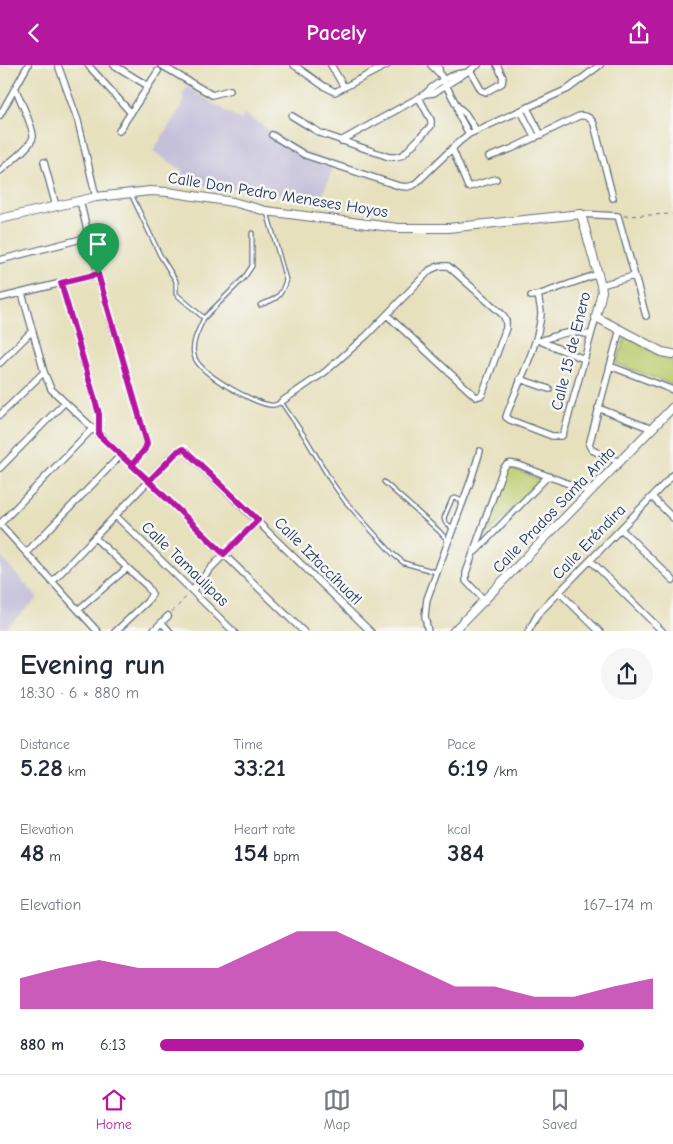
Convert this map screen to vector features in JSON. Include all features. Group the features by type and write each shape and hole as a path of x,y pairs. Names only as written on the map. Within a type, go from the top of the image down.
{"street":[{"path":"0,115 28,65"},
{"path":"58,65 78,121 96,197"},
{"path":"88,65 131,113"},
{"path":"114,65 148,86"},
{"path":"294,65 335,92 387,65"},
{"path":"332,65 344,87"},
{"path":"431,65 440,74 458,106 466,113 476,130"},
{"path":"438,65 440,74"},
{"path":"341,141 478,65"},
{"path":"470,70 480,90 486,92 502,83 503,77 498,65"},
{"path":"272,135 306,155 407,187 418,182 469,134 568,89 600,65"},
{"path":"119,131 160,68 212,95 230,90"},
{"path":"0,171 26,147 32,138 32,130 15,88"},
{"path":"292,116 320,133 389,157 396,157 403,155 431,126 419,97"},
{"path":"458,106 459,116 469,134"},
{"path":"527,108 541,135"},
{"path":"521,111 534,138"},
{"path":"489,157 541,135 579,116 585,116 591,119 594,124 613,198"},
{"path":"452,148 468,187 496,179"},
{"path":"44,162 56,206"},
{"name":"Calle Don Pedro Meneses Hoyos","path":"0,219 96,197 150,191 232,202 266,211 398,228 436,228 581,214 618,216"},
{"path":"80,201 98,274 146,439 147,446 132,465"},
{"name":"Calle 15 de Enero","path":"520,379 507,414 508,419 552,436 562,436 602,291 581,214"},
{"path":"618,216 646,316"},
{"path":"0,260 89,237"},
{"path":"282,402 325,372 387,315 430,270 439,266 448,266 503,315 506,321 506,328 482,395 476,397 387,315"},
{"path":"0,298 98,274"},
{"path":"530,296 538,295 598,274"},
{"path":"601,285 634,276"},
{"path":"61,283 99,414 99,435"},
{"path":"22,293 44,372 51,389 304,631"},
{"path":"538,295 541,314 538,340 520,379 549,389"},
{"path":"596,317 662,353 673,354"},
{"path":"620,329 589,440 592,451 620,462"},
{"path":"0,363 32,331"},
{"path":"538,340 577,331 591,335"},
{"path":"538,340 584,359"},
{"path":"610,366 673,390"},
{"path":"0,415 44,372"},
{"path":"0,468 64,403"},
{"name":"Calle Prados Santa Anita","path":"453,631 485,601 673,407"},
{"path":"598,408 652,429"},
{"path":"92,429 0,524 98,631"},
{"name":"Calle Iztaccíhuatl","path":"149,481 176,452 181,449 188,453 258,520 363,629 371,631"},
{"path":"428,631 425,616 427,599 480,451"},
{"path":"26,553 121,455"},
{"path":"485,601 466,581 466,573 506,465 509,463 518,465 590,492"},
{"name":"Calle Eréndira","path":"531,630 538,614 673,475"},
{"path":"473,553 547,477"},
{"path":"52,582 149,481"},
{"path":"652,497 673,517"},
{"name":"Calle Tamaulipas","path":"116,516 234,631"},
{"path":"192,591 224,554 258,520"},
{"path":"621,529 673,580"},
{"path":"95,538 147,585 152,594 147,602 115,631"},
{"path":"590,561 663,631"},
{"path":"78,610 127,568"},
{"path":"559,592 600,631"},
{"path":"152,631 168,616"},
{"path":"162,623 170,631"}],"lane":[{"path":"130,193 160,255 176,281 176,293 204,318"},
{"path":"260,305 277,299 283,290 286,280 266,211"},
{"path":"252,233 252,266 244,278 204,318 194,344 193,353 195,361 217,380 258,402 272,406 282,402 341,495 370,529 404,563 436,572"},
{"path":"384,482 448,541"},
{"path":"453,529 445,522 444,518 452,499 455,498 463,502"}],"path":[{"path":"618,216 673,214"},
{"path":"168,616 192,591"}],"shaded area":[{"path":"187,87 241,120 244,114 307,153 335,161 321,199 180,183 182,170 153,151 184,102 182,95"},
{"path":"0,556 38,598 0,631"}],"green space":[{"path":"626,337 668,360 673,359 673,385 616,363"},
{"path":"509,467 540,480 481,541"}],"route":[{"path":"98,274 61,283 99,414 99,435 149,481 178,451 183,449 188,453 258,520 224,554 149,481 132,465 145,449 147,443 98,274"}]}
